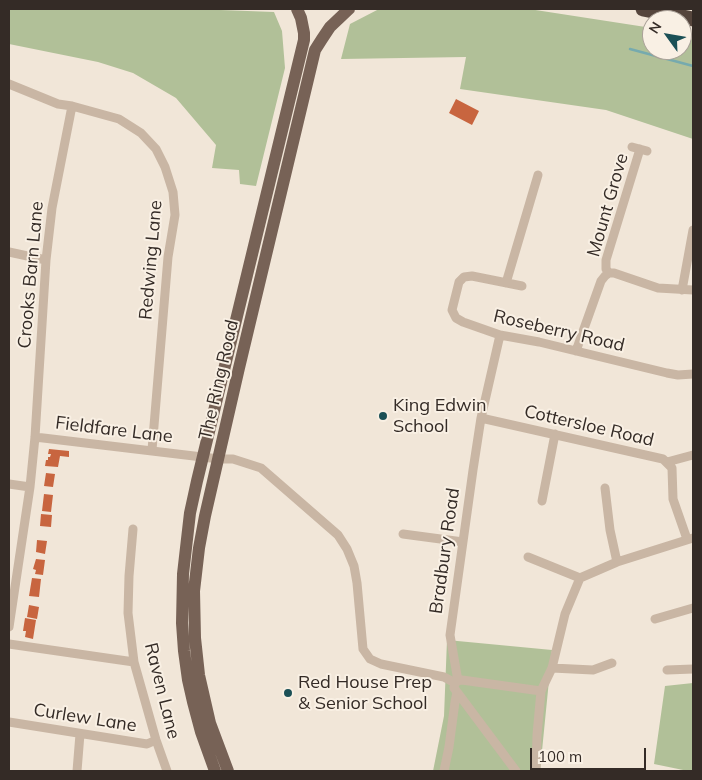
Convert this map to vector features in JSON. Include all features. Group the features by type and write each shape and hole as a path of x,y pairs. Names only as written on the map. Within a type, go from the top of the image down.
{"highway":[{"path":"643,9 693,19"}],"main road":[{"name":"The Ring Road","path":"215,771 200,732 184,651 182,623 186,542 190,513 203,457 304,40 301,18 297,9"},
{"name":"The Ring Road","path":"228,771 210,723 199,675 195,638 194,591 199,548 315,50 330,27 349,9"}],"street":[{"name":"Redwing Lane","path":"9,84 58,104 72,106 119,120 141,133 156,149 165,167 173,192 175,214 168,256 152,450"},
{"name":"Crooks Barn Lane","path":"9,627 14,566 30,487 46,260 52,208 72,106"},
{"name":"Mount Grove","path":"576,351 601,281 609,273 606,268 606,260 640,149"},
{"path":"522,286 506,283 538,175"},
{"path":"682,290 693,230"},
{"path":"9,252 46,260"},
{"path":"609,273 658,288 693,290"},
{"name":"Roseberry Road","path":"506,283 472,276 464,277 459,282 452,310 456,318 500,335 538,342 667,373 678,375 693,374"},
{"name":"Bradbury Road","path":"444,771 457,685 450,635 472,470 481,418 500,335"},
{"name":"Cottersloe Road","path":"481,418 663,459 672,468 673,500 690,538"},
{"path":"542,501 555,434"},
{"name":"Fieldfare Lane","path":"35,436 219,459 233,459 261,468 338,535 347,549 354,566 363,649 370,659 381,664 444,677 457,685"},
{"path":"667,462 693,455"},
{"path":"9,484 30,487"},
{"path":"605,488 610,530 617,562"},
{"name":"Raven Lane","path":"133,529 128,613 134,662 156,740 167,771"},
{"path":"403,534 463,542"},
{"path":"536,771 537,735 542,691 552,668 566,614 580,578 617,562 690,538"},
{"path":"528,557 580,578"},
{"path":"655,619 693,608"},
{"path":"9,644 134,662"},
{"path":"552,668 592,670 612,663"},
{"path":"667,670 693,669"},
{"path":"516,771 457,685 462,680 542,691"},
{"name":"Curlew Lane","path":"9,722 147,744 156,740"},
{"path":"76,771 80,734"}],"green space":[{"path":"9,9 194,9 274,12 282,31 285,68 256,186 240,184 239,170 212,168 216,145 176,98 133,73 98,62 9,44"},
{"path":"379,9 529,9 642,26 642,60 692,60 692,40 693,139 606,110 460,89 466,57 341,59 350,24"},
{"path":"447,640 552,650 540,771 433,771 444,716"},
{"path":"693,683 693,771 654,764 665,686"}],"building":[{"path":"456,99 479,111 472,125 449,113"},
{"path":"49,449 69,451 69,457 60,456 58,467 45,466 46,460 48,460 51,454 48,454"},
{"path":"46,473 55,474 53,487 44,486"},
{"path":"44,494 53,495 51,512 42,511"},
{"path":"41,514 52,515 51,527 40,526"},
{"path":"37,540 47,541 45,554 36,552"},
{"path":"36,559 45,560 43,575 35,574 36,570 33,569"},
{"path":"32,578 41,579 39,597 29,596"},
{"path":"29,605 39,607 37,619 27,617"},
{"path":"25,618 36,620 33,639 25,637 26,631 23,631"}],"waterway":[{"path":"630,49 693,66"}],"place":[{"name":"King Edwin School","path":"383,416"},
{"name":"Red House Prep & Senior School","path":"288,693"}]}
